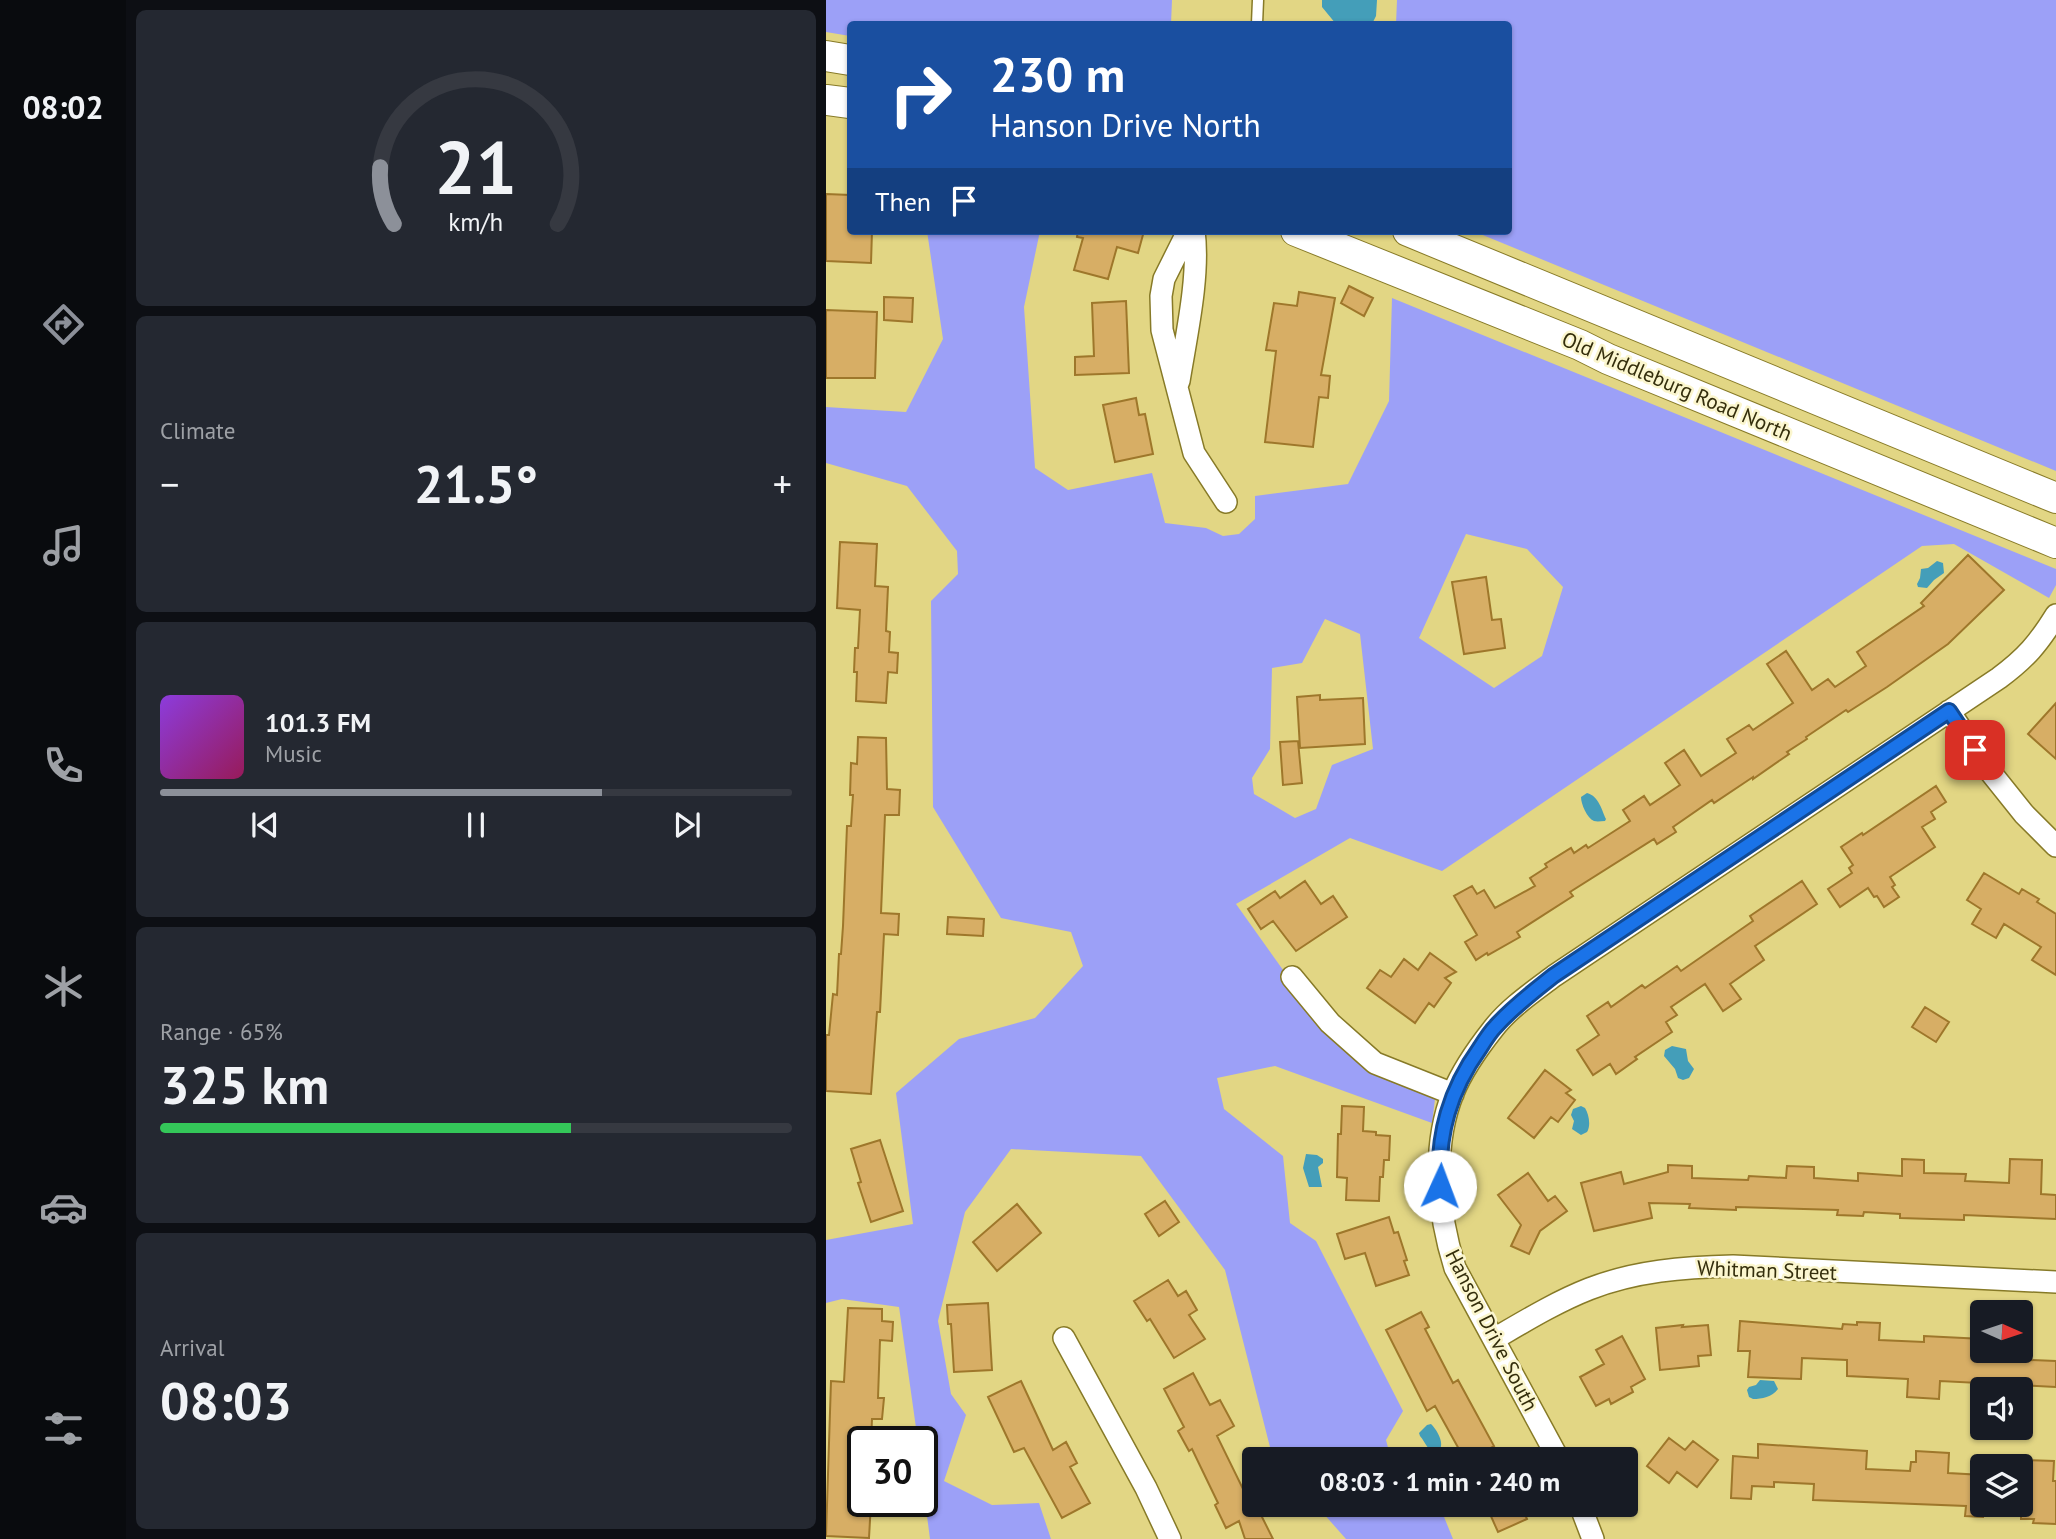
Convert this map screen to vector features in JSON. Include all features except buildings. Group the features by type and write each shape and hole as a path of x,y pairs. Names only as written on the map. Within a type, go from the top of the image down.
{"main road":[{"path":"826,56 847,60"},
{"path":"826,100 847,103"},
{"name":"Old Middleburg Road North","path":"1306,235 1580,345 2056,543"},
{"name":"Old Middleburg Road North","path":"1418,235 2056,498"},
{"path":"1646,374 1658,334"}],"street":[{"path":"1186,235 1164,279 1161,296 1162,330 1194,453 1226,502"},
{"path":"1178,390 1197,250 1195,235"},
{"name":"Hanson Drive South","path":"1552,1447 1455,1268 1446,1239 1438,1167 1444,1127 1453,1094 1470,1062 1494,1028 1553,976 2024,659 2056,615"},
{"path":"1949,711 1988,769 2024,814 2056,846"},
{"path":"1292,977 1330,1023 1375,1063 1453,1094"},
{"name":"Whitman Street","path":"1494,1339 1558,1303 1592,1288 1639,1274 1688,1267 1733,1266 2056,1282"},
{"path":"1064,1338 1146,1488 1170,1539"},
{"path":"1585,1517 1593,1539"}],"lane":[{"path":"1257,21 1258,0"}],"shaded area":[{"path":"826,0 1172,0 1171,21 847,21 847,36 826,32"},
{"path":"1322,0 1377,0 1374,21 1334,21 1322,7"},
{"path":"1397,0 2056,0 2056,471 1483,235 1512,235 1512,21 1396,21"},
{"path":"928,235 1039,235 1024,307 1035,468 1068,490 1152,473 1165,523 1206,528 1223,536 1239,534 1255,519 1255,496 1348,484 1389,401 1392,298 2056,569 2056,585 2049,598 1954,544 1922,546 1442,871 1350,838 1236,904 1328,1033 1432,1090 1435,1099 1432,1123 1275,1066 1217,1078 1224,1109 1283,1156 1290,1223 1316,1241 1403,1411 1386,1440 1388,1447 1270,1447 1225,1270 1141,1156 1011,1149 965,1212 938,1321 951,1394 966,1415 944,1481 992,1505 1039,1503 1051,1539 930,1539 927,1517 938,1517 938,1426 916,1426 899,1307 842,1299 826,1303 826,1240 913,1224 896,1093 959,1039 1035,1018 1083,966 1071,932 1001,918 933,807 931,601 958,574 957,551 907,486 826,463 826,407 906,412 943,339","holes":["1466,534 1527,549 1563,587 1542,656 1494,688 1419,638","1325,619 1360,634 1373,749 1332,765 1316,809 1295,818 1254,794 1252,778 1270,749 1272,668 1302,663"]},
{"path":"1937,561 1943,563 1944,573 1927,588 1918,587 1921,569 1928,568"},
{"path":"1587,793 1597,800 1605,821 1594,821 1587,814 1581,797"},
{"path":"1672,1046 1686,1049 1688,1061 1694,1069 1689,1078 1678,1078 1675,1069 1664,1056 1665,1050"},
{"path":"1581,1106 1585,1108 1589,1123 1587,1132 1581,1135 1572,1129 1574,1121 1571,1115 1573,1109"},
{"path":"1306,1154 1317,1155 1323,1159 1323,1163 1318,1167 1322,1187 1309,1187 1303,1168"},
{"path":"1760,1380 1774,1381 1778,1389 1760,1399 1749,1397 1747,1390"},
{"path":"1431,1424 1438,1433 1440,1447 1428,1447 1420,1436 1419,1433"},
{"path":"1327,1517 1444,1517 1453,1539 1346,1539"}],"route":[{"path":"1440,1186 1438,1167 1444,1127 1453,1094 1470,1062 1494,1028 1522,1000 1553,976 1949,711 1975,750"}]}
